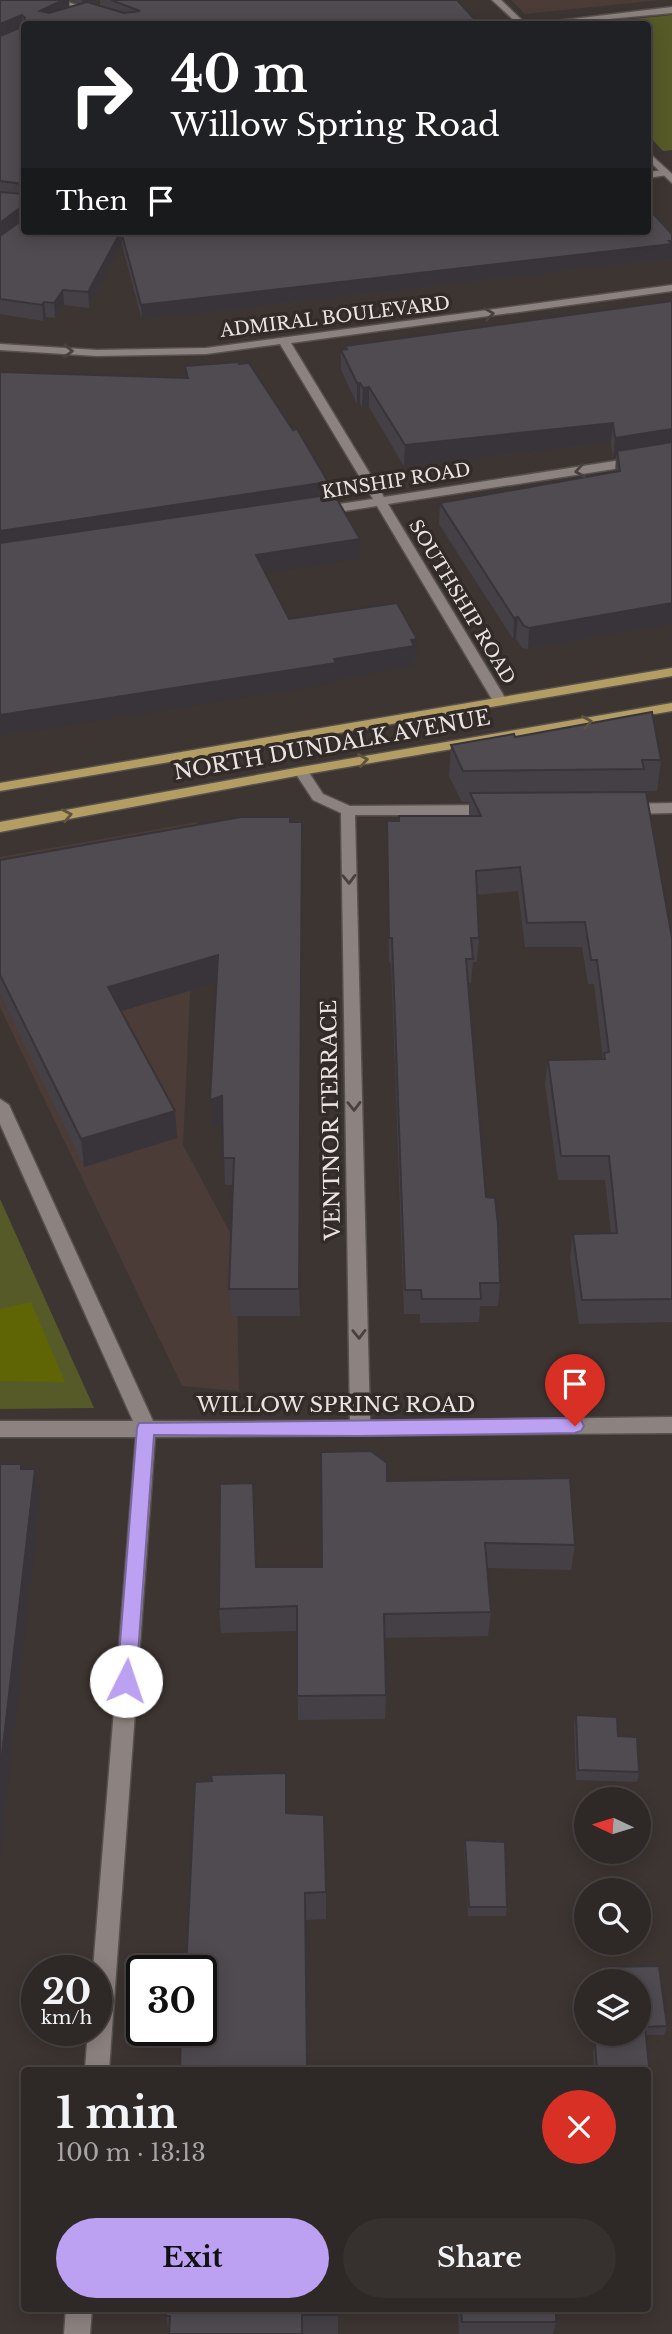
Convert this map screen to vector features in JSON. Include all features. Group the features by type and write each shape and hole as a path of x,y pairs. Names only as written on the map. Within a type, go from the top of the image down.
{"main road":[{"name":"NORTH DUNDALK AVENUE","path":"0,787 672,673"},
{"name":"NORTH DUNDALK AVENUE","path":"0,827 301,771 672,707"}],"street":[{"path":"52,0 123,21"},
{"path":"496,0 519,21"},
{"path":"72,15 97,5"},
{"path":"564,21 672,10"},
{"path":"651,158 664,173 672,163"},
{"name":"ADMIRAL BOULEVARD","path":"0,347 158,354 206,351 672,288"},
{"name":"SOUTHSHIP ROAD","path":"284,341 500,701"},
{"name":"KINSHIP ROAD","path":"301,513 672,456"},
{"path":"301,771 318,797 348,811 501,810"},
{"path":"612,809 672,808"},
{"name":"VENTNOR TERRACE","path":"348,811 360,1429"},
{"path":"0,1105 146,1428 97,2067"},
{"name":"WILLOW SPRING ROAD","path":"0,1429 360,1429 672,1425"},
{"path":"76,2334 79,2312"}],"shaded area":[{"path":"511,0 661,0 525,14"},
{"path":"198,822 183,1145 236,1244 239,1391 182,1386 0,1007 0,857"},
{"path":"31,1302 65,1382 0,1381 0,1309"}],"green space":[{"path":"672,15 672,150 663,151 651,138 651,21 613,21"},
{"path":"0,1199 94,1408 0,1409"}],"building":[{"path":"0,0 63,0 40,11 49,13 87,2 124,13 140,11 111,0 457,0 476,21 24,21 22,15 0,24"},
{"path":"21,27 21,184 0,181 0,36"},
{"path":"0,192 21,194 21,207 0,223"},
{"path":"651,211 672,234 672,241 669,241 672,244 141,305 122,235 651,235"},
{"path":"21,221 21,235 119,235 88,292 63,290 54,303 44,302 42,305 0,299 0,236"},
{"path":"672,301 672,429 615,438 613,423 405,445 369,387 363,388 357,383 341,350 347,349 345,346"},
{"path":"249,363 293,430 297,429 328,482 0,531 0,372 188,378 185,366"},
{"path":"672,442 672,603 529,628 524,626 518,617 514,618 440,503 620,471 617,451"},
{"path":"334,494 360,539 256,555 289,619 397,603 417,639 411,640 414,646 334,659 336,663 0,715 0,543"},
{"path":"652,712 661,760 642,760 644,769 463,771 451,745 514,734 515,737"},
{"path":"646,792 672,938 672,1299 582,1300 573,1234 617,1233 609,1156 561,1156 548,1060 605,1059 604,1053 609,1052 597,960 591,960 585,922 527,923 520,867 476,871 479,938 471,938 473,959 466,959 486,1197 495,1198 500,1283 480,1283 481,1299 422,1299 421,1290 405,1290 392,938 389,938 387,821 399,821 399,816 481,816 470,793"},
{"path":"241,817 290,817 290,822 302,822 299,1289 229,1289 234,1158 223,1158 222,1096 210,1100 218,955 108,987 175,1111 81,1139 0,975 0,860"},
{"path":"371,1451 387,1463 387,1481 570,1478 575,1545 485,1543 491,1612 384,1614 386,1695 297,1696 297,1606 219,1609 220,1484 253,1483 256,1567 322,1567 321,1452"},
{"path":"0,1464 21,1464 21,1469 35,1469 0,1772"},
{"path":"576,1715 617,1717 618,1736 637,1737 639,1772 578,1770"},
{"path":"286,1773 286,1813 324,1815 326,1892 305,1893 307,2067 180,2067 181,2046 217,2046 217,1955 187,1955 195,1782 212,1781 211,1775"},
{"path":"465,1840 505,1842 507,1907 469,1907"},
{"path":"659,1966 667,2026 651,2027 651,1969 600,1967"},
{"path":"595,2046 647,2046 649,2067 597,2067"},
{"path":"166,2312 338,2312 338,2315 302,2315 302,2334 169,2334 170,2316 166,2316"},
{"path":"461,2312 556,2312 556,2322 462,2322"}],"route":[{"path":"126,1681 146,1428 575,1426"}]}
